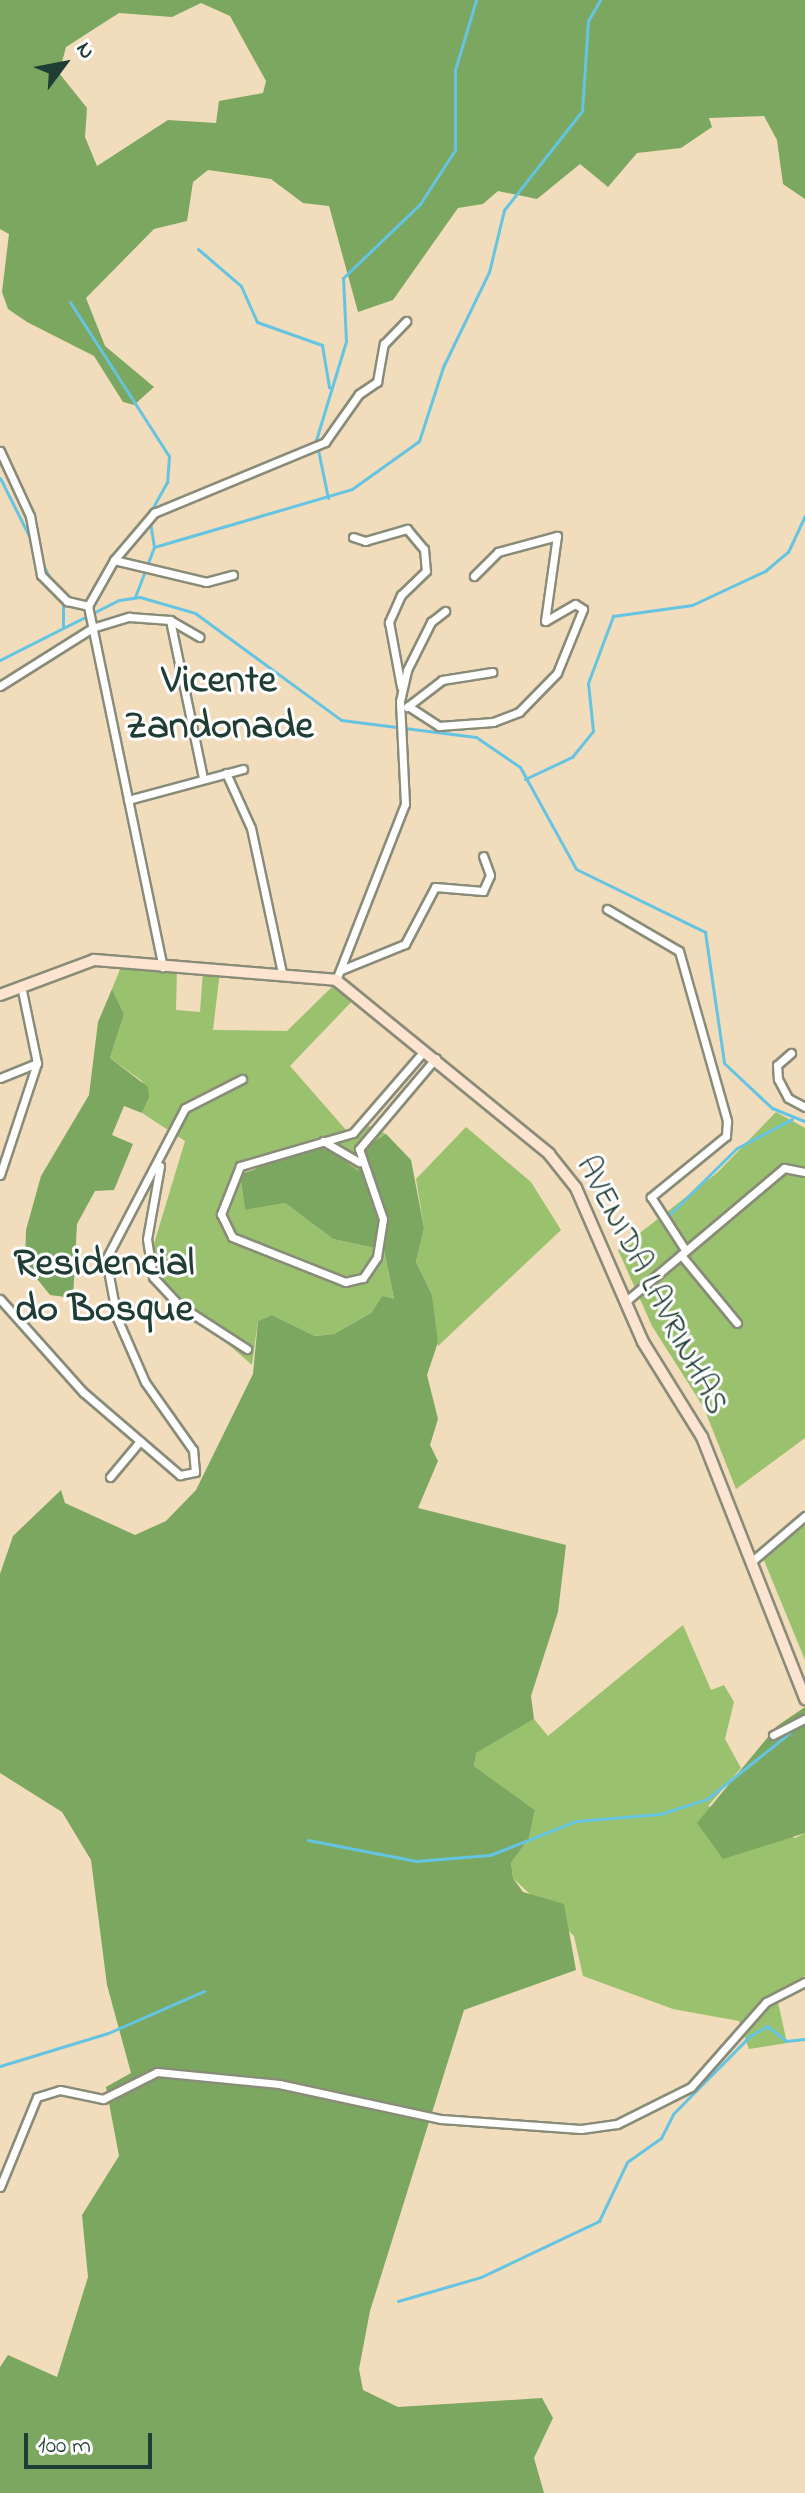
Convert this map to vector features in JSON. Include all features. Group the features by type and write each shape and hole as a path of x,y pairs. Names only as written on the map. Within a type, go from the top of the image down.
{"street":[{"path":"163,967 88,607 114,560 166,506 325,442 359,394 377,382 384,344 406,321"},
{"path":"0,451 27,507 41,575 67,601 88,607"},
{"path":"339,975 405,804 401,689 389,622 401,595 426,571 424,549 407,529 365,541 353,537"},
{"path":"408,706 429,725 485,724 519,712 557,673 583,609 575,604 545,621 557,536 498,552 474,576"},
{"path":"114,560 206,582 233,575"},
{"path":"401,689 431,622 445,611"},
{"path":"0,686 92,628 129,617 170,620 200,637"},
{"path":"170,620 203,778"},
{"path":"400,715 442,680 492,672"},
{"path":"128,800 243,769"},
{"path":"226,773 251,828 282,973"},
{"path":"0,995 94,960 163,967 339,975 405,944 435,887 483,891 490,875 483,856"},
{"path":"607,909 679,951 727,1121 726,1136 651,1197 683,1253 737,1323"},
{"name":"AVENIDA LAVRINHAS","path":"339,975 562,1169 625,1302 702,1437 803,1690"},
{"path":"0,1175 37,1063 21,986"},
{"path":"426,1049 353,1133 240,1166 221,1214 232,1237 345,1282 363,1278 377,1257 383,1219 359,1162 362,1140 436,1058"},
{"path":"791,1053 777,1065 778,1079 788,1098 805,1107"},
{"path":"0,1078 37,1063"},
{"path":"0,1299 83,1392 180,1475 198,1467 145,1382 105,1272 114,1237 160,1164 185,1108 242,1079"},
{"path":"323,1141 359,1162"},
{"path":"797,1167 805,1159"},
{"path":"160,1164 147,1239 153,1277 179,1305 247,1349"},
{"path":"625,1302 784,1168 797,1167 805,1172"},
{"path":"110,1477 140,1441"},
{"path":"751,1562 805,1516"},
{"path":"773,1735 805,1719"},
{"path":"0,2187 37,2097 60,2090 103,2099 157,2072 279,2084 441,2119 566,2128 617,2124 691,2087 766,2002 805,1982"}],"green space":[{"path":"0,0 805,0 805,199 783,184 777,140 764,116 709,118 712,127 681,148 637,153 608,187 580,164 537,199 498,191 483,204 458,208 393,300 358,312 329,206 303,203 271,179 208,170 193,182 187,221 154,229 86,298 105,346 154,387 134,405 123,402 94,356 8,309 2,292 9,234 0,229","holes":["201,3 230,16 266,81 263,93 219,101 216,123 168,120 97,166 85,137 87,108 59,73 66,47 119,13 172,17"]},
{"path":"123,962 177,969 176,1010 200,1012 203,970 220,971 213,1030 287,1031 338,981 358,995 290,1066 353,1138 369,1126 386,1134 368,1145 358,1172 268,1160 240,1176 245,1210 285,1203 333,1239 384,1250 394,1300 382,1296 371,1313 334,1334 315,1336 272,1315 258,1321 252,1365 170,1293 154,1270 153,1247 185,1141 142,1113 149,1098 142,1081 110,1058 124,1014 112,989"},
{"path":"112,989 124,1014 110,1058 148,1087 149,1098 142,1113 124,1106 112,1135 133,1144 114,1190 95,1191 77,1224 73,1298 50,1295 25,1264 26,1230 41,1176 89,1095 98,1022"},
{"path":"776,1112 805,1128 805,1438 736,1489 704,1408 652,1326 618,1250 718,1172"},
{"path":"466,1127 531,1182 561,1230 438,1346 432,1295 416,1262 424,1228 416,1179"},
{"path":"386,1134 411,1160 424,1228 416,1262 432,1295 438,1342 427,1375 438,1419 430,1445 438,1461 418,1508 566,1545 558,1612 531,1696 534,1719 476,1753 474,1766 535,1810 529,1838 511,1863 513,1878 523,1892 564,1904 576,1970 464,2010 370,2311 359,2369 363,2390 398,2407 542,2398 553,2418 534,2458 544,2493 0,2493 0,2367 8,2355 57,2377 88,2277 82,2215 119,2156 106,2087 131,2073 107,1985 91,1860 62,1812 0,1773 0,1574 13,1536 61,1490 65,1503 135,1535 166,1521 196,1490 253,1374 258,1321 272,1315 315,1336 334,1334 371,1313 382,1296 394,1299 384,1250 333,1239 285,1203 245,1210 240,1175 320,1142 358,1171 368,1145"},
{"path":"805,1517 805,1660 761,1553"},
{"path":"683,1625 711,1690 724,1685 734,1702 725,1739 741,1768 708,1806 795,1838 805,1833 805,1976 776,1993 787,2043 749,2049 739,2021 673,2009 583,1976 574,1936 513,1878 511,1863 529,1838 535,1810 474,1766 475,1753 534,1719 548,1736"},
{"path":"805,1707 805,1833 723,1859 697,1823 777,1726"}],"waterway":[{"path":"328,498 316,440 346,341 343,278 420,204 455,150 455,70 476,0"},
{"path":"154,547 352,489 419,441 443,367 489,272 504,210 582,111 588,21 600,0"},
{"path":"198,249 241,286 257,322 322,345 329,387"},
{"path":"70,302 169,456 167,482 149,514"},
{"path":"0,478 32,542"},
{"path":"525,779 572,757 593,731 588,683 613,616 692,605 765,571 788,552 805,516"},
{"path":"135,597 154,547 150,521"},
{"path":"40,559 51,581"},
{"path":"0,660 119,600 140,597 195,613 341,720 476,737 520,767 576,869 705,932 724,1063 772,1108 805,1121"},
{"path":"63,601 63,627"},
{"path":"669,1215 737,1148 792,1119"},
{"path":"308,1840 416,1861 490,1855 576,1821 660,1814 707,1799 798,1726"},
{"path":"0,2066 108,2033 204,1991"},
{"path":"398,2301 481,2277 599,2221 627,2162 661,2138 673,2114 750,2036 767,2026 786,2041 805,2039"}],"district":[{"name":"Vicente Zandonade","path":"219,705"},
{"name":"Residencial do Bosque","path":"104,1288"}]}
